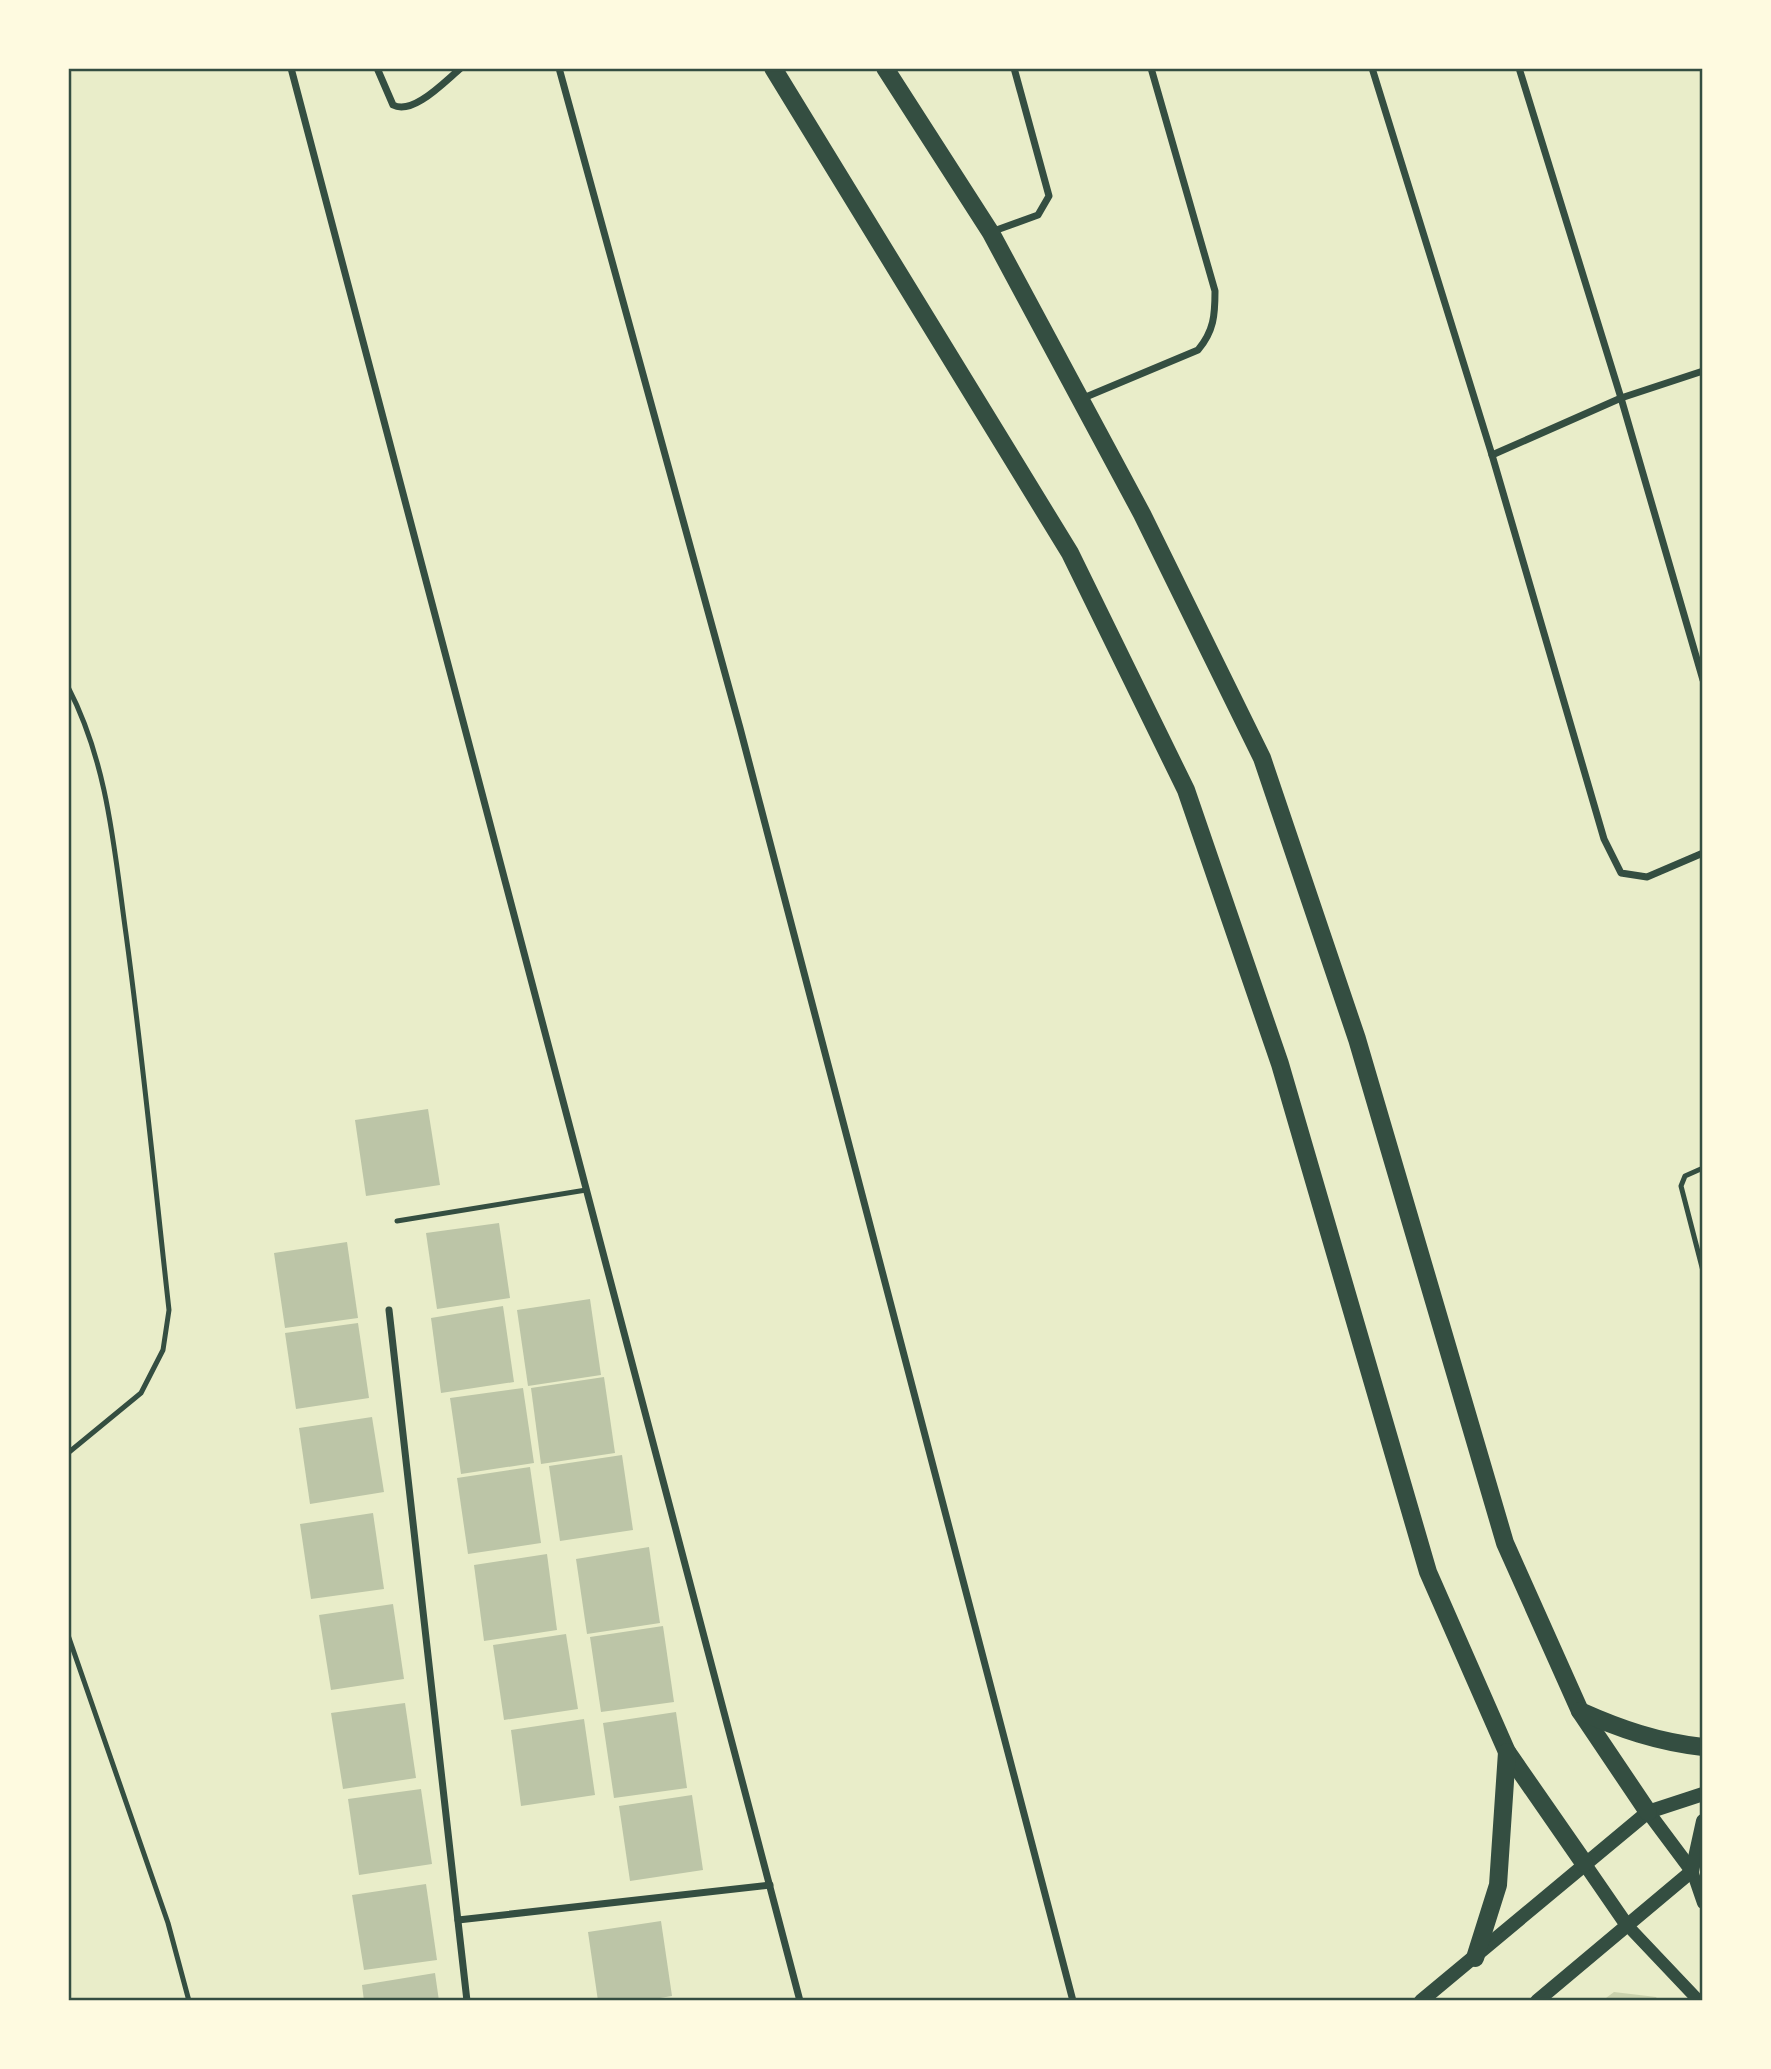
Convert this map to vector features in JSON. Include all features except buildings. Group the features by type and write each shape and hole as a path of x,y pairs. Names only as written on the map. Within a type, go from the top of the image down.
{"main road":[{"path":"773,68 1070,553 1186,790 1280,1064 1428,1572 1507,1752 1626,1924"},
{"path":"884,68 990,233 1081,399 1142,513 1262,758 1357,1039 1505,1543 1580,1712 1692,1871"},
{"path":"1580,1712 1626,1731 1671,1744 1703,1747"},
{"path":"1475,1958 1498,1885 1507,1752"},
{"path":"1421,2001 1648,1812 1703,1794"},
{"path":"1536,2001 1692,1871 1703,1821"}],"street":[{"path":"291,68 800,2001"},
{"path":"377,68 393,105 404,108 461,68"},
{"path":"559,68 740,728 1073,2001"},
{"path":"990,233 1038,215 1049,197 1014,68"},
{"path":"1081,399 1198,350 1209,337 1215,320 1215,290 1151,68"},
{"path":"1372,68 1492,455 1604,839 1621,873 1647,877 1703,853"},
{"path":"1519,68 1621,398 1703,680"},
{"path":"1492,455 1621,398 1703,371"},
{"path":"389,1310 467,2001"},
{"path":"1692,1871 1703,1903"},
{"path":"458,1920 769,1885"},
{"path":"1626,1924 1699,2001"}],"lane":[{"path":"68,687 87,723 106,789 138,1017 169,1310 163,1350 141,1393 68,1453"},
{"path":"1703,1168 1685,1176 1681,1186 1703,1270"},
{"path":"397,1221 586,1190"},
{"path":"68,1635 168,1923 189,2001"}],"green space":[{"path":"1614,1992 1656,1997 1659,2001 1602,2001"}]}
